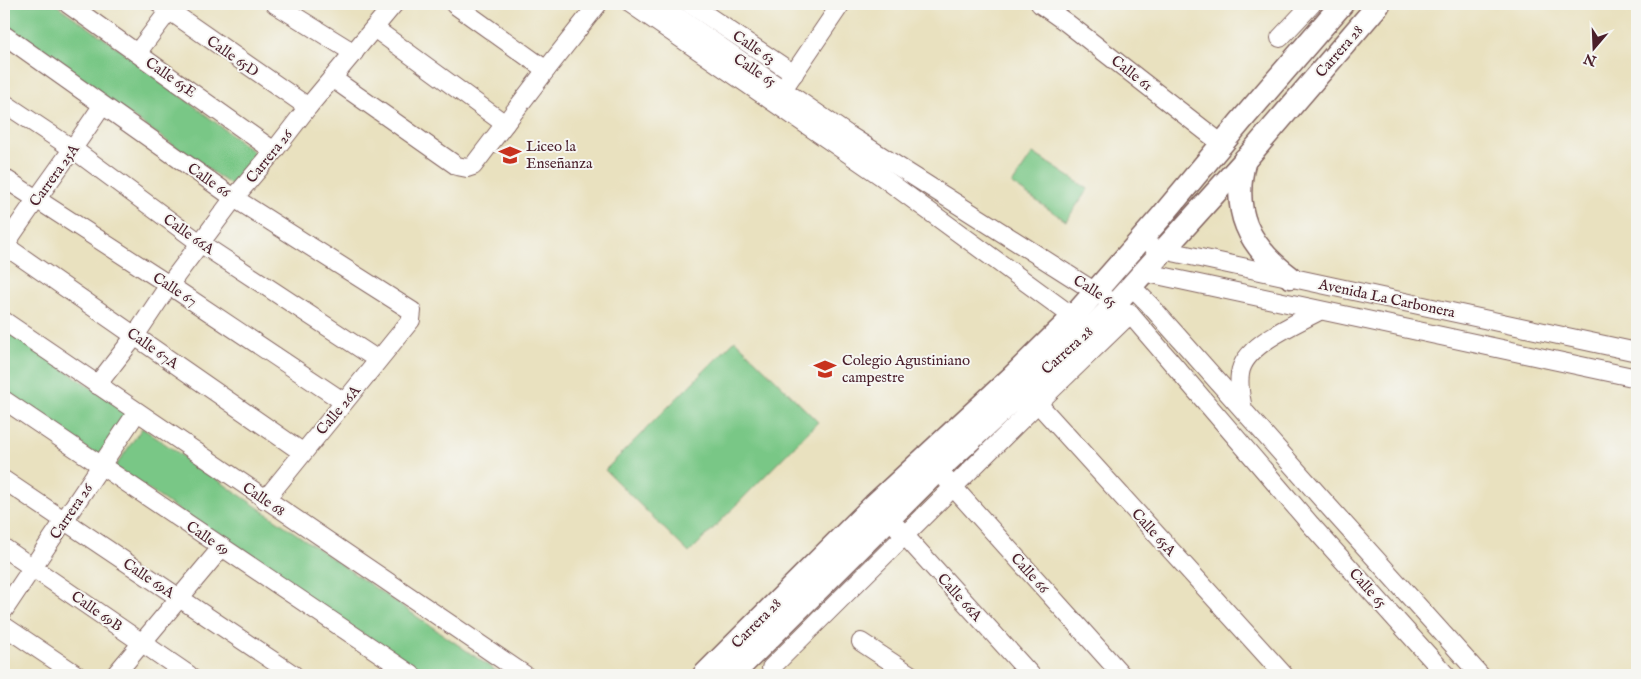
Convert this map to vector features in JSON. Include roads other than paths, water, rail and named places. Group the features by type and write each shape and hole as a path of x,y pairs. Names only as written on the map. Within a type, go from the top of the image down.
{"main road":[{"name":"Carrera 28","path":"732,675 938,470 1031,396 1082,323 1095,292 1342,4"},
{"name":"Carrera 28","path":"704,675 874,505 1011,378 1082,323 1123,309 1137,279 1246,159 1380,4"},
{"path":"1246,159 1240,189 1244,219 1249,233 1266,258 1290,278"}],"street":[{"name":"Calle 65E","path":"68,4 274,151"},
{"path":"275,4 354,53"},
{"path":"454,4 546,70"},
{"name":"Calle 65","path":"631,4 881,176 1082,323"},
{"name":"Calle 65","path":"659,4 847,134 1123,309 1310,525 1446,675"},
{"name":"Calle 63","path":"690,4 794,74"},
{"path":"784,90 840,4"},
{"name":"Calle 61","path":"1040,4 1222,144"},
{"path":"1280,38 1312,4"},
{"path":"1318,4 1318,31"},
{"name":"Carrera 26","path":"97,385 135,336 200,242 374,28 389,5"},
{"path":"332,78 457,166 467,168 472,166 505,124 594,5"},
{"path":"137,53 167,6"},
{"name":"Calle 65D","path":"167,6 308,107"},
{"path":"374,28 505,124"},
{"name":"Calle 66","path":"4,35 234,198 412,311 411,320"},
{"name":"Calle 66A","path":"4,103 73,149 200,242 378,360"},
{"name":"Carrera 25A","path":"4,245 102,106"},
{"path":"1203,129 1241,121"},
{"name":"Calle 67","path":"4,178 344,402"},
{"name":"Avenida La Carbonera","path":"1137,244 1637,352"},
{"name":"Calle 67A","path":"4,245 302,452"},
{"name":"Calle 65","path":"1137,279 1149,304 1480,675"},
{"name":"Avenida La Carbonera","path":"1137,279 1319,311 1637,378"},
{"path":"771,668 953,487 1031,396 1123,309"},
{"path":"1243,410 1239,386 1244,360 1263,342 1319,311"},
{"name":"Calle 26A","path":"265,500 302,452 411,320"},
{"name":"Calle 68","path":"4,322 525,675"},
{"name":"Calle 65A","path":"1031,396 1284,675"},
{"name":"Calle 69","path":"4,400 412,675"},
{"name":"Carrera 26","path":"4,610 137,412"},
{"name":"Calle 66","path":"938,470 1122,675"},
{"name":"Calle 69A","path":"4,480 294,675"},
{"name":"Calle 66A","path":"889,518 1031,675"},
{"path":"115,675 222,547"},
{"name":"Calle 69B","path":"4,548 189,675"},
{"path":"4,626 77,675"},
{"path":"861,642 910,675"}],"place":[{"name":"Liceo la Enseñanza","path":"510,155"},
{"name":"Colegio Agustiniano campestre","path":"825,369"}]}
